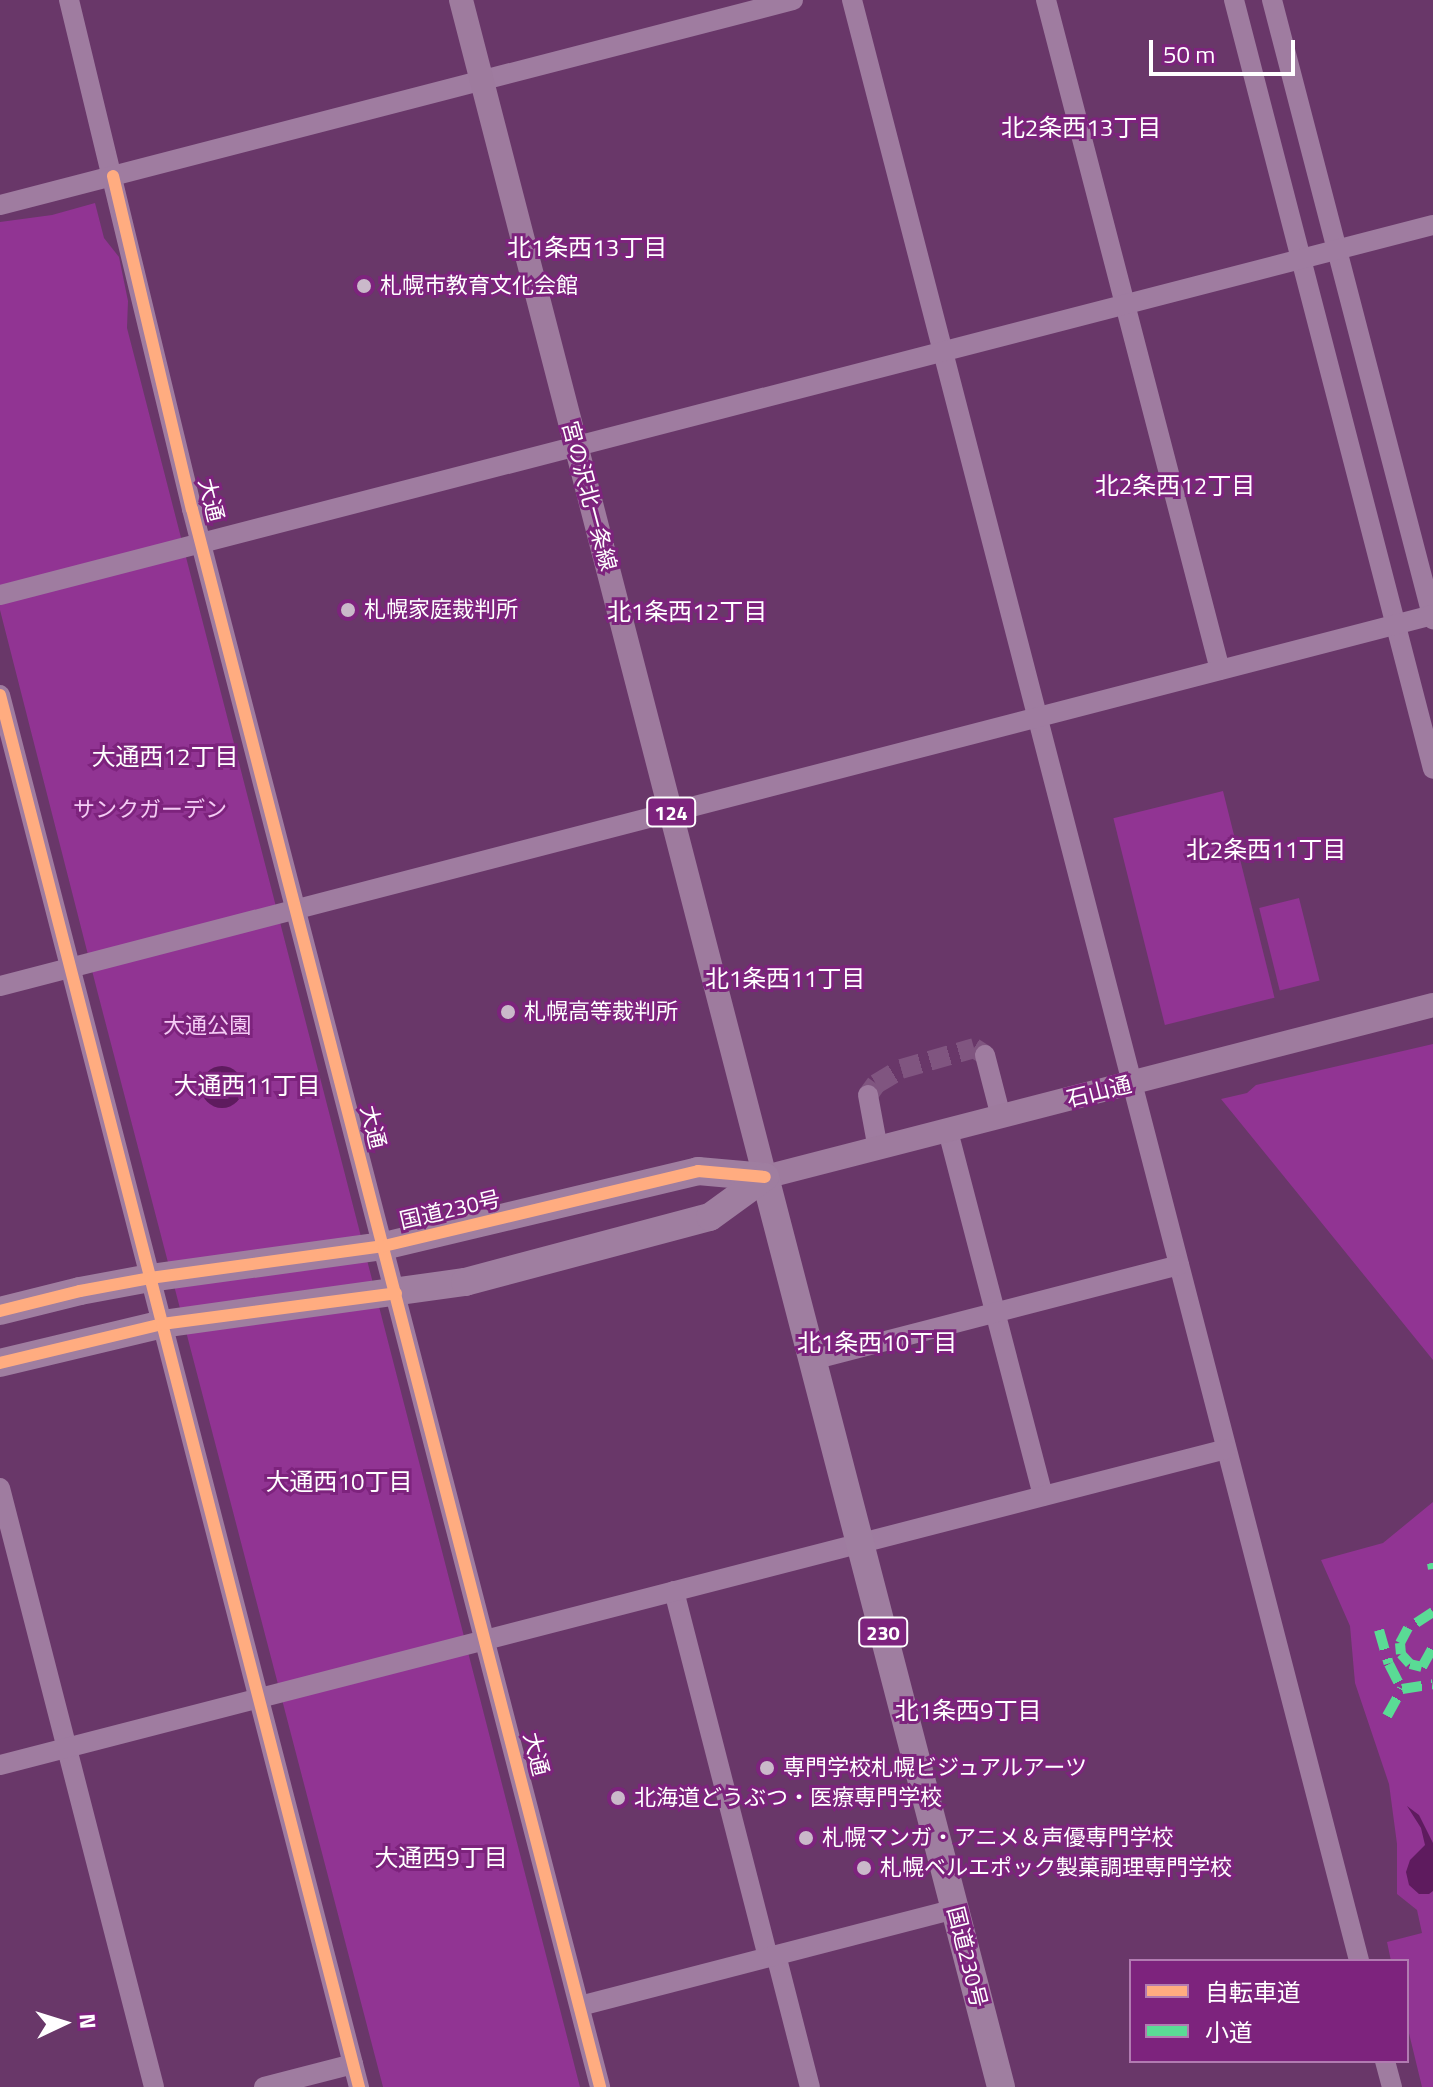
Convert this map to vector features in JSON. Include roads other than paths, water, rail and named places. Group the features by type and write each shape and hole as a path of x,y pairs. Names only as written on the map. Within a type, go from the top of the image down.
{"highway":[{"name":"国道230号","path":"0,1311 150,1278 384,1246 698,1171 765,1177 1001,2087"},
{"path":"0,1363 162,1324 465,1282 710,1217 765,1177"}],"main road":[{"name":"宮の沢北一条線","path":"461,0 765,1177"},
{"name":"石山通","path":"765,1177 1433,1005"}],"street":[{"name":"大通","path":"69,0 201,544 600,2087"},
{"path":"0,205 793,0"},
{"path":"852,0 1358,1959"},
{"path":"1046,0 1220,670"},
{"path":"1234,0 1433,769"},
{"path":"0,986 1433,617 1272,0"},
{"path":"0,595 1433,225"},
{"path":"0,695 359,2087"},
{"path":"985,1055 1001,1117"},
{"path":"868,1095 868,1110 878,1149"},
{"path":"948,1131 1043,1496"},
{"path":"812,1360 1179,1265"},
{"path":"0,1765 1226,1449"},
{"path":"0,1488 154,2087"},
{"path":"674,1591 810,2087"},
{"path":"580,2006 955,1909"},
{"path":"1386,2063 1392,2087"},
{"path":"264,2087 353,2064"}],"tunnel":[{"path":"868,1095 876,1084 901,1069 974,1048 985,1055"}],"place":[{"name":"札幌市教育文化会館","path":"364,286"},
{"name":"札幌家庭裁判所","path":"348,610"},
{"name":"札幌高等裁判所","path":"508,1012"},
{"name":"専門学校札幌ビジュアルアーツ","path":"767,1768"},
{"name":"北海道どうぶつ・医療専門学校","path":"618,1798"},
{"name":"札幌マンガ・アニメ＆声優専門学校","path":"806,1838"},
{"name":"札幌ベルエポック製菓調理専門学校","path":"864,1868"}],"district":[{"name":"北2条西13丁目","path":"1081,128"},
{"name":"北1条西13丁目","path":"587,248"},
{"name":"北2条西12丁目","path":"1175,486"},
{"name":"北1条西12丁目","path":"687,612"},
{"name":"大通西12丁目","path":"165,757"},
{"name":"北2条西11丁目","path":"1266,850"},
{"name":"北1条西11丁目","path":"785,979"},
{"name":"大通西11丁目","path":"247,1086"},
{"name":"北1条西10丁目","path":"877,1343"},
{"name":"大通西10丁目","path":"339,1482"},
{"name":"北1条西9丁目","path":"968,1711"},
{"name":"大通西9丁目","path":"441,1858"}],"park label":[{"name":"サンクガーデン","path":"150,810"},
{"name":"大通公園","path":"207,1026"}]}
